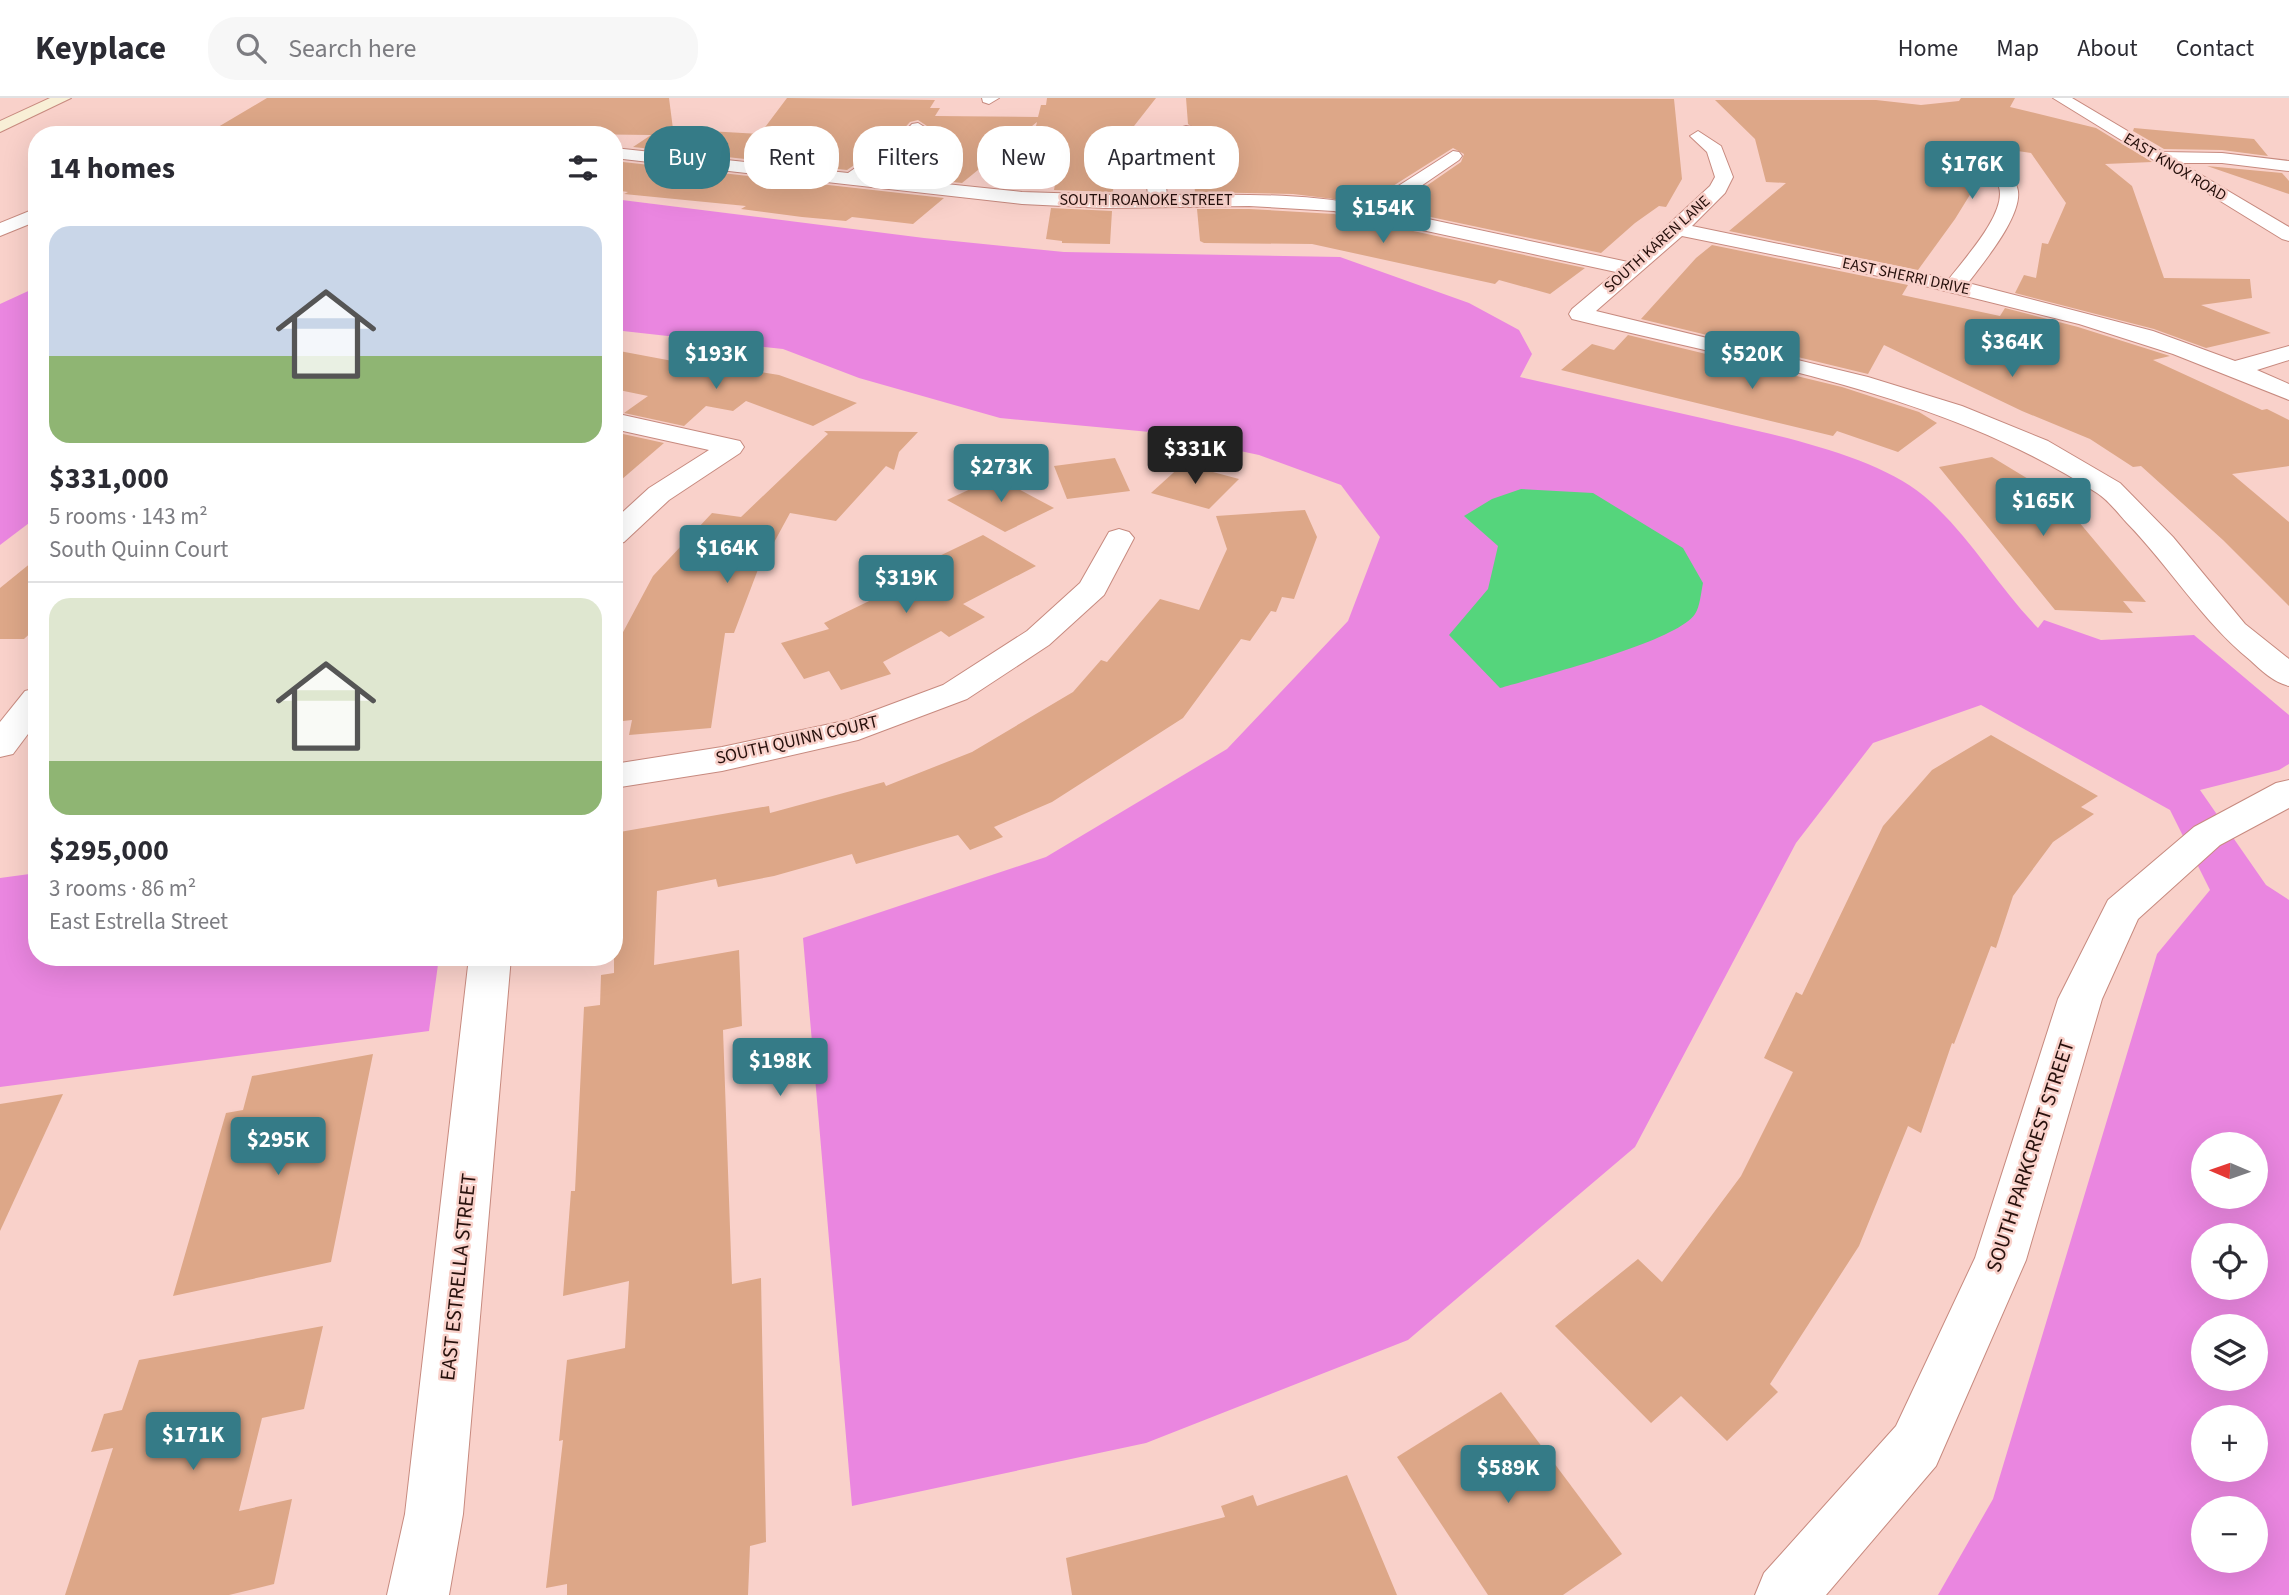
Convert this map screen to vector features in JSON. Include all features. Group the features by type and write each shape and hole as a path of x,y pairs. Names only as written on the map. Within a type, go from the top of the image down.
{"main road":[{"path":"0,110 26,98"},
{"path":"0,127 63,98"}],"street":[{"name":"EAST KNOX ROAD","path":"2061,98 2289,235"},
{"name":"SOUTH KAREN LANE","path":"1698,136 1715,150 1724,177 1718,188 1678,229 1580,314 1859,382 1953,411 2039,447 2110,489 2164,543 2234,631 2289,676"},
{"name":"SOUTH ROANOKE STREET","path":"623,154 1059,201 1293,201 1373,211 1632,269"},
{"path":"1373,211 1453,156"},
{"path":"2159,157 2222,158 2289,166"},
{"path":"1955,286 2007,211 2010,193 2003,178 1987,161"},
{"path":"1157,189 1158,201"},
{"path":"12,205 28,205"},
{"path":"0,230 28,218"},
{"name":"EAST SHERRI DRIVE","path":"1678,229 1955,286 2057,311 2148,337 2289,393"},
{"path":"2234,369 2289,353"},
{"path":"623,423 731,447 659,494 623,528"},
{"name":"SOUTH QUINN COURT","path":"623,775 722,759 858,729 955,692 1038,638 1093,588 1119,538"},
{"path":"0,746 28,710"},
{"name":"SOUTH PARKCREST STREET","path":"1786,1595 1916,1446 2000,1259 2080,999 2122,910 2207,836 2289,792"},
{"name":"EAST ESTRELLA STREET","path":"418,1595 435,1514 489,966"}],"shaded area":[{"path":"623,200 924,238 1064,252 1340,257 1469,303 1519,330 1532,354 1520,377 1790,439 1878,468 1903,481 1940,511 2038,628 2044,620 2101,640 2194,635 2289,715 2289,764 2279,770 2200,790 2266,885 2289,900 2289,1595 1938,1595 1993,1499 2157,954 2210,890 2170,810 1981,705 1873,743 1796,843 1635,1147 1408,1340 1146,1443 852,1506 803,938 1046,857 1227,749 1348,621 1380,537 1341,485 1259,455 1150,432 1000,418 859,378 783,349 623,331"},
{"path":"28,291 28,524 0,545 0,304"},
{"path":"1521,489 1593,493 1683,548 1703,583 1695,614 1683,625 1635,647 1500,688 1449,635 1488,589 1498,546 1464,516 1492,499"},
{"path":"28,874 28,966 438,966 429,1031 0,1087 0,878"}],"building":[{"path":"267,98 669,98 673,126 644,126 644,135 623,135 623,126 220,126"},
{"path":"787,98 935,100 930,108 940,108 935,116 1038,117 1041,105 1046,105 1047,98 1156,98 1134,126 1084,126 1084,189 1113,189 1113,192 1054,190 1070,189 1070,126 1036,126 1037,122 1032,126 977,126 977,171 963,182 963,126 927,126 918,120 906,126 853,126 853,166 847,170 839,169 839,126 766,126"},
{"path":"1186,98 1674,99 1682,179 1666,207 1659,206 1601,253 1393,209 1461,162 1464,154 1453,148 1366,203 1293,194 1195,192 1195,189 1239,189 1239,126 1188,124"},
{"path":"1961,98 2015,98 2010,107 2096,128 2152,162 2105,164 2132,186 2164,278 2250,279 2252,298 2201,305 2271,333 2206,348 2154,329 2015,293 2024,275 2036,278 2042,243 2048,244 2066,203 2031,153 1998,148 1994,155 1979,155 1975,161 1984,172 1955,219 1918,270 1729,231 1786,183 1766,182 1755,139 1715,100 1876,100 1921,105 1959,101"},
{"path":"2134,128 2254,139 2268,156 2222,150 2164,149 2133,131"},
{"path":"730,132 744,133 744,159 730,157"},
{"path":"644,140 644,148 633,147"},
{"path":"623,162 644,164 644,189 730,189 730,174 744,176 744,189 839,189 839,186 944,198 913,224 852,217 846,221 802,217 741,209 746,206 624,194 628,192 623,191"},
{"path":"2207,166 2282,173 2289,181 2289,194"},
{"path":"1051,208 1112,211 1110,244 1062,243 1046,239"},
{"path":"1197,209 1334,214 1585,268 1550,294 1499,280 1495,284 1312,244 1204,243 1200,241"},
{"path":"1712,245 1908,285 1902,295 2000,316 2005,308 2078,327 2170,356 2153,360 2289,420 2289,466 2232,474 2289,522 2289,606 2223,540 2141,466 2133,467 2090,439 2022,411 1884,345 1868,374 1641,319 1696,258"},
{"path":"1628,335 1842,387 1919,412 1937,423 1898,452 1837,431 1833,436 1561,370 1592,344 1614,350"},
{"path":"623,352 742,374 748,370 779,375 857,403 813,426 746,401 733,411 706,406 684,426 624,413 648,396 623,391"},
{"path":"824,431 918,432 899,452 894,470 886,466 836,521 790,513 771,548 768,543 734,633 725,633 711,728 629,735 632,720 623,721 623,632 653,576 712,513 741,517 828,434"},
{"path":"623,434 664,443 623,478"},
{"path":"1992,457 2058,497 2146,602 2123,601 2133,613 2055,610 1939,467"},
{"path":"1115,458 1130,491 1067,499 1054,466"},
{"path":"1183,464 1239,479 1209,509 1151,493"},
{"path":"996,477 1054,508 1005,532 947,500"},
{"path":"1305,510 1317,537 1294,599 1282,597 1276,612 1271,611 1250,641 1241,639 1183,718 1052,802 994,827 1003,837 970,850 958,835 856,864 852,854 774,876 718,887 716,879 657,891 654,965 739,950 742,1026 723,1030 732,1284 761,1278 766,1542 750,1546 748,1595 567,1595 567,1584 546,1588 563,1440 559,1441 567,1360 625,1348 629,1281 563,1296 571,1191 575,1191 584,1007 600,1005 601,975 614,973 614,966 623,966 623,831 769,806 770,813 884,782 886,786 972,752 1073,692 1101,660 1107,662 1160,599 1199,610 1227,549 1216,516"},
{"path":"983,535 1036,566 963,604 985,617 949,637 941,631 883,662 891,674 841,690 829,671 804,679 781,643 829,629 824,623 941,566 931,560"},
{"path":"28,565 28,635 24,639 0,639 0,588"},
{"path":"1991,735 2098,796 2081,807 2094,814 2053,842 2013,896 1996,948 1991,946 1954,1044 1952,1043 1921,1133 1908,1126 1859,1246 1770,1384 1778,1392 1727,1441 1681,1396 1651,1423 1555,1326 1638,1259 1662,1282 1741,1176 1793,1072 1764,1058 1796,992 1802,995 1883,826 1932,770"},
{"path":"373,1054 331,1262 173,1296 226,1113 243,1110 252,1076"},
{"path":"63,1094 0,1231 0,1104"},
{"path":"323,1326 304,1409 262,1418 239,1511 292,1499 274,1584 229,1595 65,1595 113,1448 91,1452 104,1414 122,1410 139,1360"},
{"path":"1501,1392 1622,1554 1563,1595 1488,1595 1397,1457"},
{"path":"1347,1475 1397,1595 1072,1595 1066,1558 1225,1517 1221,1506 1253,1495 1257,1506"}]}
